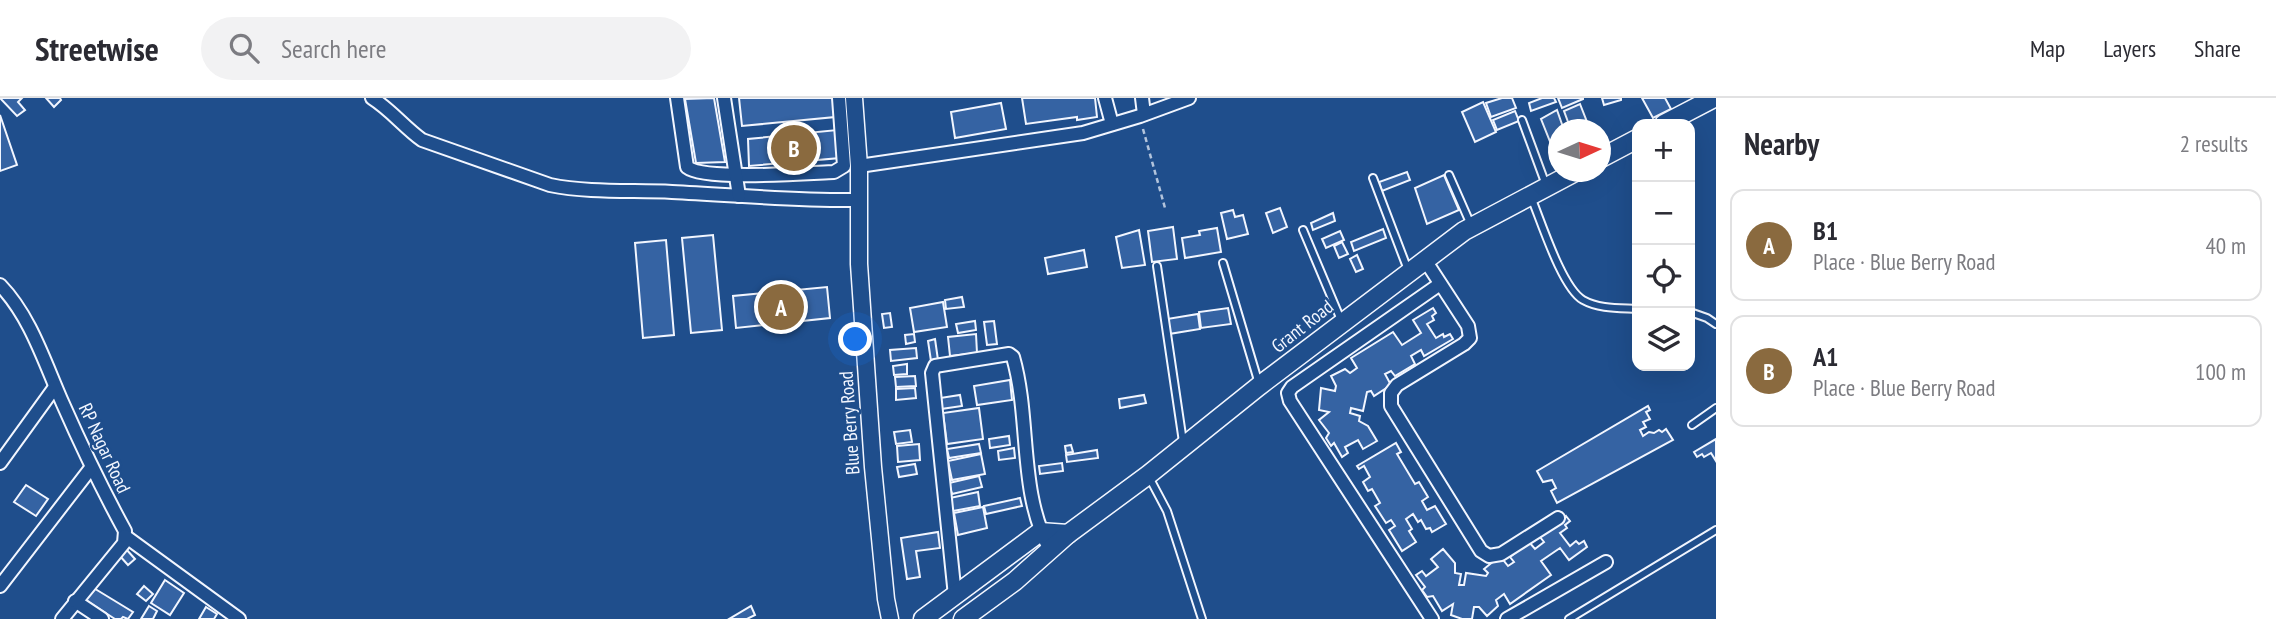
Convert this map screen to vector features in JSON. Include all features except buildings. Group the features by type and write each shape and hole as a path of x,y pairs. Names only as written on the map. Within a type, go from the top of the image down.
{"main road":[{"path":"1674,119 1714,98"},
{"path":"1611,153 1632,142"},
{"name":"Grant Road","path":"963,619 1015,581 1068,534 1149,475 1259,386 1425,260 1472,226 1556,182"},
{"path":"923,619 1040,531 1068,534"}],"street":[{"path":"372,98 388,108 406,129 422,141 550,185 571,189 805,201 859,200"},
{"path":"677,98 687,167 695,172 736,174 839,171 844,166 839,98"},
{"path":"724,98 739,197"},
{"name":"Blue Berry Road","path":"853,98 859,166 859,264 873,467 890,619"},
{"path":"1105,98 1112,124"},
{"path":"1142,98 1142,115"},
{"path":"859,166 1083,133 1189,98"},
{"path":"1425,260 1468,326 1469,338 1464,344 1397,385 1391,393 1391,405 1481,551 1489,556 1501,554 1558,518"},
{"path":"1432,619 1290,401 1289,393 1292,387 1440,284"},
{"name":"RP Nagar Road","path":"0,285 14,299 29,327 91,468 125,531 125,536"},
{"path":"956,596 932,373 934,366 1009,354 1013,357 1030,484 1040,531 1050,550"},
{"path":"0,463 55,387"},
{"path":"0,586 91,468"},
{"path":"62,619 124,543 125,536 239,619"},
{"path":"1507,619 1606,562"},
{"path":"75,601 102,619"}],"lane":[{"path":"1522,120 1546,187"},
{"path":"1448,175 1472,226"},
{"path":"1373,178 1409,272"},
{"path":"1530,195 1564,278 1572,291 1583,299 1602,306 1632,309"},
{"path":"1303,230 1342,322"},
{"path":"1223,263 1259,386"},
{"path":"1157,266 1184,447"},
{"path":"1695,314 1716,324"},
{"path":"1692,425 1716,408"},
{"path":"1149,475 1167,511 1202,619"},
{"path":"1569,619 1716,530"}],"path":[{"path":"1142,115 1164,208"}],"place":[{"name":"A1","path":"794,148"},
{"name":"B1","path":"781,307"}]}
